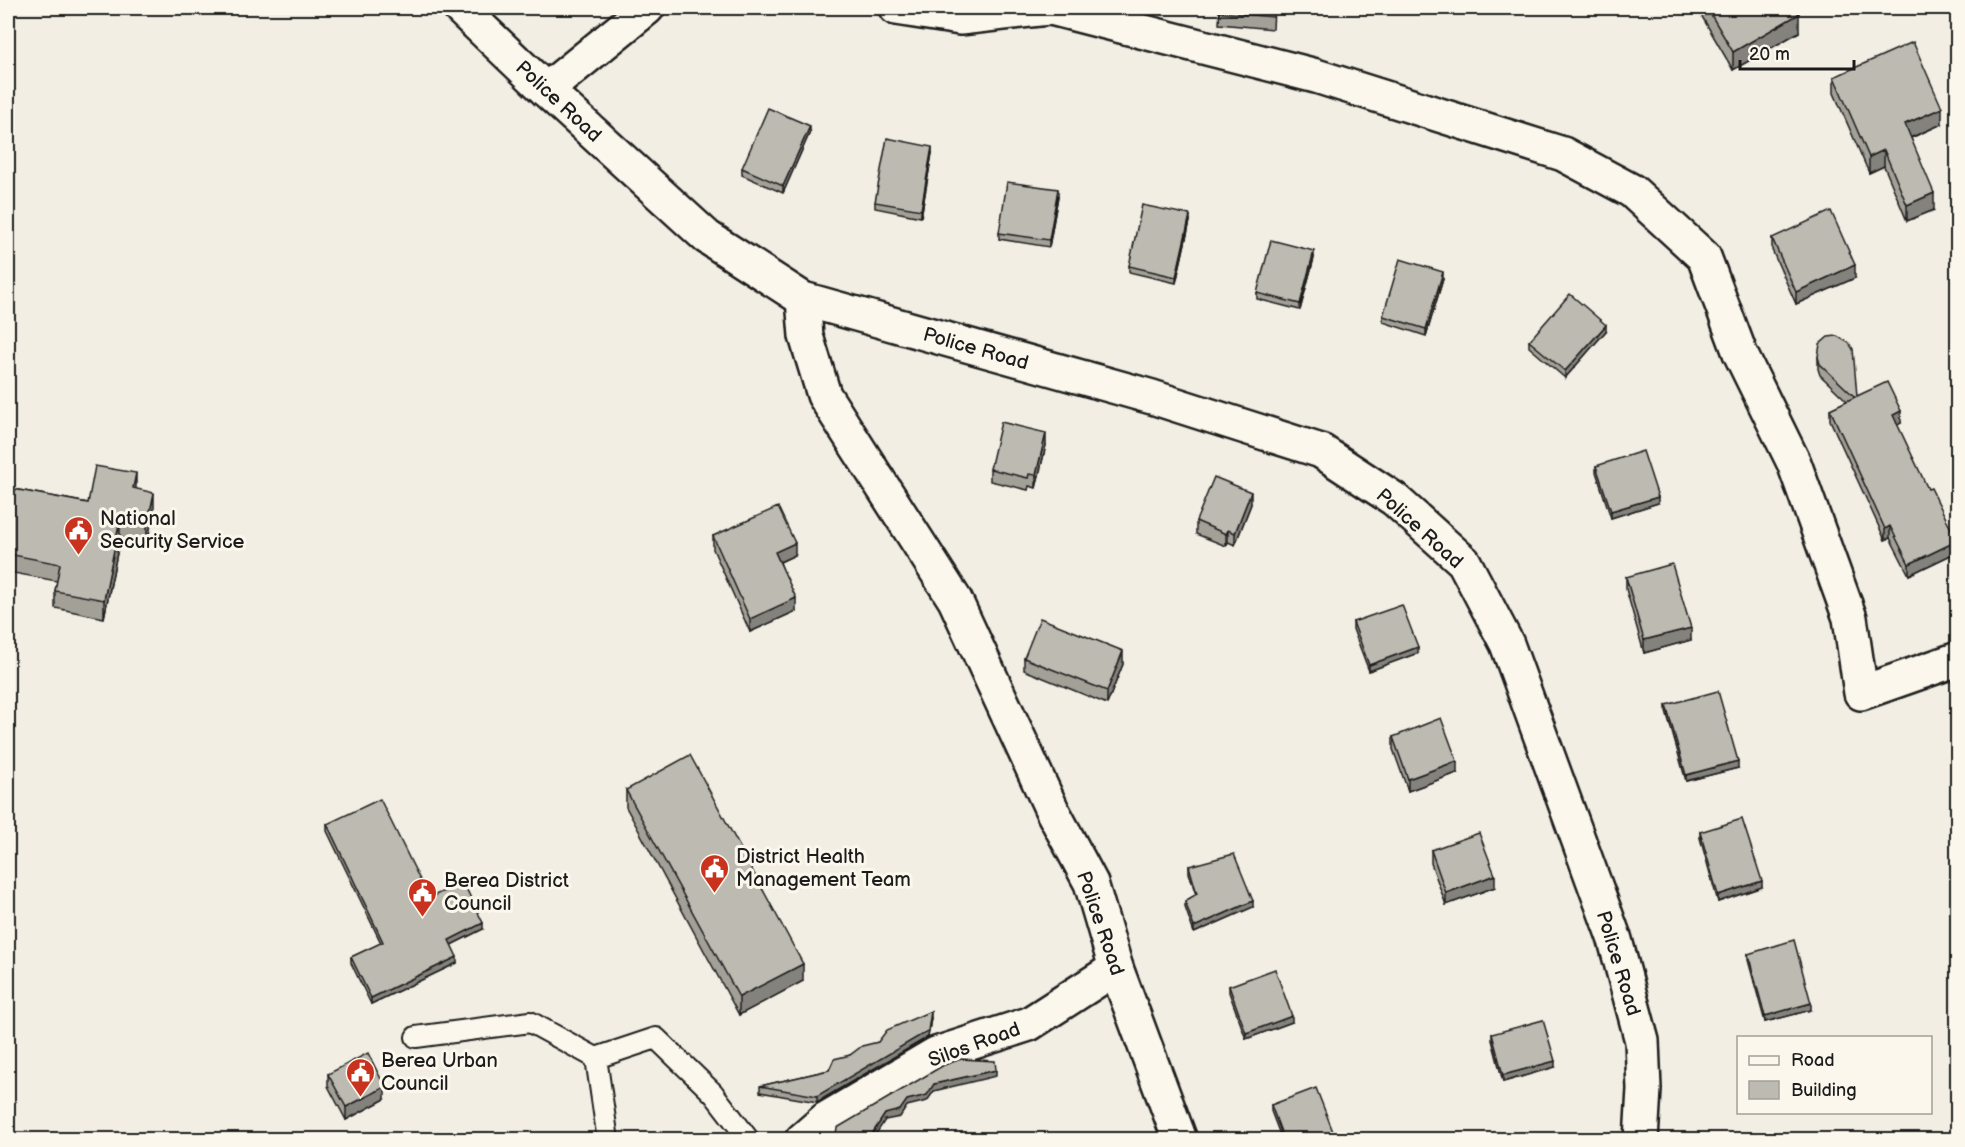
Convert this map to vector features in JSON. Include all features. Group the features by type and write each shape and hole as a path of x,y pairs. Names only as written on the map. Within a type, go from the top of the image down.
{"street":[{"name":"Police Road","path":"460,8 707,237 803,299 1152,397 1321,451 1394,499 1464,562 1507,644 1615,940 1642,1041 1644,1089 1641,1140"},
{"path":"546,90 647,8"},
{"path":"896,8 960,18 1049,8 1316,76 1563,154 1632,191 1704,257 1740,353 1794,463 1850,618 1861,693 1958,659"},
{"name":"Police Road","path":"803,299 806,336 824,395 955,600 1052,810 1091,883 1116,968 1180,1140"},
{"name":"Silos Road","path":"802,1140 826,1119 936,1054 1029,1024 1116,968"}],"lane":[{"path":"416,1037 530,1022 596,1058 656,1038 713,1093 749,1140"},
{"path":"596,1058 608,1140"}],"building":[{"path":"1220,8 1273,8 1273,17 1219,12"},
{"path":"1707,8 1795,8 1799,14 1733,52"},
{"path":"1913,42 1942,108 1905,124 1934,193 1907,205 1884,150 1869,157 1834,77"},
{"path":"768,108 810,126 783,186 742,168"},
{"path":"887,138 932,147 921,210 875,202"},
{"path":"1007,182 1058,189 1049,240 999,233"},
{"path":"1142,205 1190,215 1176,277 1129,266"},
{"path":"1831,211 1855,265 1796,292 1772,238"},
{"path":"1271,240 1314,251 1300,304 1257,293"},
{"path":"1400,259 1443,272 1426,329 1383,316"},
{"path":"1570,294 1606,325 1565,371 1529,341"},
{"path":"1837,336 1849,343 1853,349 1857,396 1887,382 1901,411 1893,415 1928,489 1931,488 1957,541 1909,564 1890,526 1885,529 1830,409 1855,397 1820,364 1818,357 1820,344 1828,337"},
{"path":"1001,422 1046,433 1036,475 1029,474 1028,478 990,469"},
{"path":"1643,451 1658,497 1611,511 1596,466"},
{"name":"National Security Service","path":"95,466 136,473 133,488 154,493 147,526 120,520 104,600 55,591 60,564 8,554 8,488 88,503"},
{"path":"1214,477 1251,492 1235,533 1228,530 1226,534 1196,521"},
{"path":"778,507 795,543 775,552 796,598 750,619 713,536"},
{"path":"1672,564 1691,628 1644,640 1626,577"},
{"path":"1402,605 1418,647 1369,665 1353,622"},
{"path":"1040,618 1123,651 1107,691 1024,658"},
{"path":"1718,691 1738,761 1686,775 1666,705"},
{"path":"1441,718 1457,761 1408,779 1393,737"},
{"name":"District Health Management Team","path":"690,755 803,964 739,997 626,790"},
{"name":"Berea District Council","path":"380,799 429,898 463,882 483,923 449,940 457,957 371,998 351,957 383,942 327,824"},
{"path":"1742,819 1762,881 1718,895 1700,832"},
{"path":"1479,833 1495,875 1446,893 1431,850"},
{"path":"1234,854 1253,901 1194,927 1185,901 1197,894 1189,866"},
{"path":"1794,940 1811,1003 1765,1016 1748,954"},
{"path":"1275,969 1292,1016 1246,1033 1229,986"},
{"path":"931,1011 928,1031 817,1096 760,1086 829,1070 834,1059 850,1055 862,1046 878,1042 887,1030"},
{"path":"1543,1020 1555,1061 1503,1075 1492,1034"},
{"path":"368,1053 385,1087 346,1107 328,1074"},
{"path":"961,1059 995,1061 996,1070 934,1084 927,1095 907,1100 900,1110 885,1114 868,1140 835,1139 837,1128 944,1065"},
{"path":"1316,1088 1334,1134 1319,1140 1284,1140 1271,1105"}],"place":[{"name":"National Security Service","path":"79,556"},
{"name":"District Health Management Team","path":"715,894"},
{"name":"Berea District Council","path":"423,918"},
{"name":"Berea Urban Council","path":"360,1098"}]}
